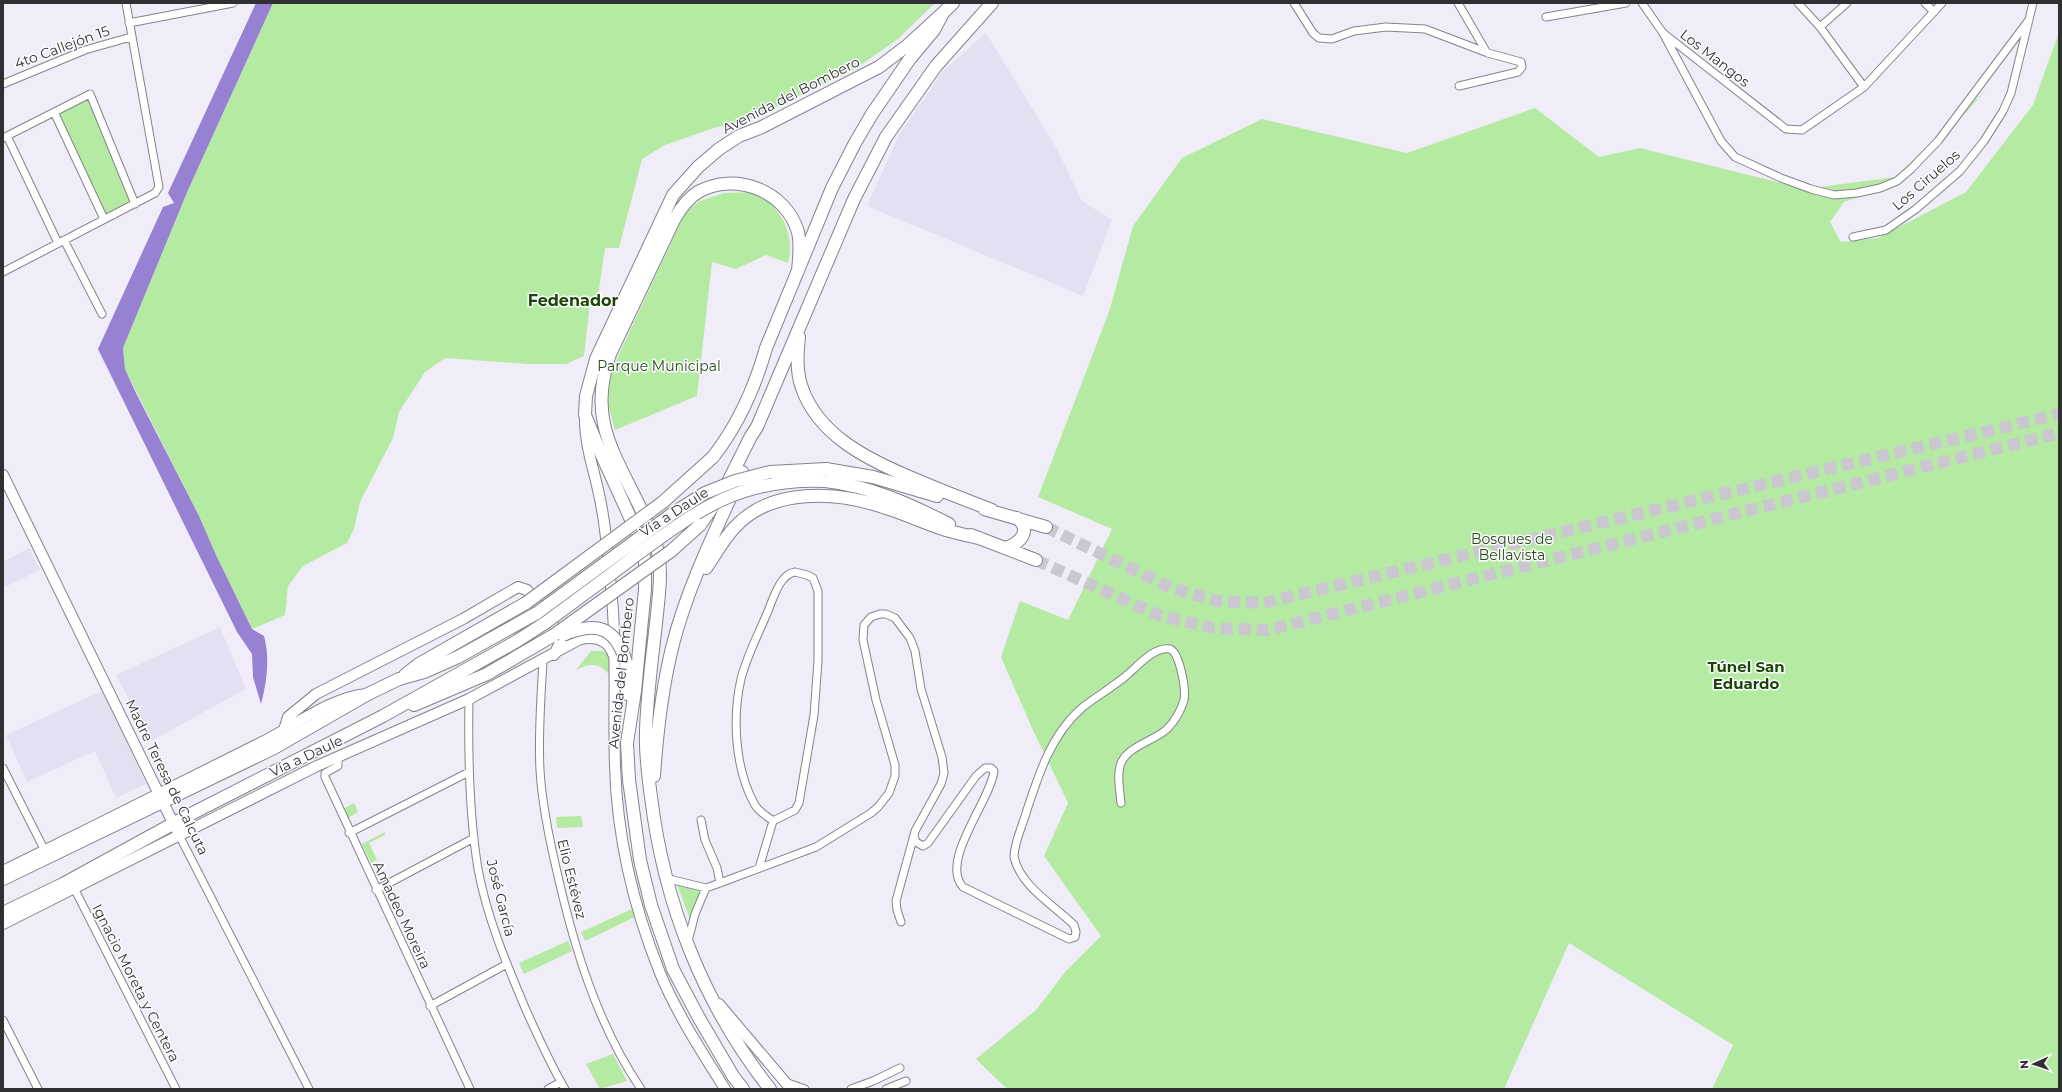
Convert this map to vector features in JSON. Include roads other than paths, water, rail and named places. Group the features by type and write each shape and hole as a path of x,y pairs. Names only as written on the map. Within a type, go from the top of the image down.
{"main road":[{"name":"Avenida del Bombero","path":"725,1089 690,1033 661,974 639,911 619,820 614,766 620,662 601,503 586,441 586,396 593,365 672,195 698,167 719,149 739,136 762,127 879,67 908,45 954,3"},
{"path":"652,808 656,753 666,674 681,616 750,454 757,427 854,200 886,137 936,66 992,3"},
{"name":"Vía a Daule","path":"399,680 419,664 526,603 663,502 713,457 732,431 742,412 759,373 766,348 832,188 855,143 872,114 909,60 934,30 943,13"},
{"path":"770,1089 740,1048 710,994 688,944 665,878 652,808 647,760 646,730 659,589 658,553 654,538 619,465 604,428 600,397 605,370 674,220 681,208 698,192 719,185 743,184 763,190 780,201 787,209 798,231 800,251 798,271"},
{"path":"799,329 798,362 801,386 812,408 830,430 844,442 871,460 992,510"},
{"name":"Avenida del Bombero","path":"585,415 598,449 638,535 645,560 645,590 635,691 627,742 634,819 640,860 651,905 673,969 699,1018 733,1076 743,1089"},
{"name":"Vía a Daule","path":"383,716 436,697 487,674 554,637 671,551 700,525 723,492 757,427"},
{"name":"Vía a Daule","path":"3,872 45,851 274,748 368,694 458,657 537,613 672,514 705,493 735,481 770,472 826,469 873,477 947,499 992,510 1046,528"},
{"name":"Madre Teresa de Calcuta","path":"3,475 173,823 182,833"},
{"name":"Vía a Daule","path":"3,913 63,884 173,823 383,716 517,641 545,623 680,522 711,504 741,492 770,485 806,481 825,481 854,486 887,495 979,538 1036,560"},
{"path":"690,595 734,528 756,510 777,501 807,496 858,500 885,507 946,530 979,538"},
{"path":"1005,548 1018,542 1024,536 1024,527 1017,518"},
{"path":"284,730 288,717 316,694 463,619 518,587 527,590 556,629 560,642 554,655"},
{"path":"554,637 581,628 589,627 604,629 615,638 619,644 620,662 627,672 627,742"},
{"name":"Vía a Daule","path":"3,924 182,833 338,757 469,699 580,640 593,638 605,642 620,662"},
{"name":"Vía a Daule","path":"3,880 161,798 346,697 368,694"},
{"path":"182,833 189,815"},
{"path":"710,994 788,1085"}],"street":[{"path":"3,272 135,204 155,193 159,187 126,3"},
{"path":"129,23 233,3"},
{"path":"1294,3 1313,33 1319,38 1332,39 1354,31 1386,27 1425,29 1488,53 1517,59 1521,62 1522,67 1518,72 1459,86"},
{"path":"1458,3 1488,53"},
{"path":"1546,17 1626,3"},
{"name":"Los Mangos","path":"1642,3 1663,34 1786,129 1802,130 1864,87"},
{"path":"1798,3 1820,27 1864,87 1942,3"},
{"path":"1820,27 1847,3"},
{"path":"1925,3 1934,12"},
{"name":"Los Ciruelos","path":"1853,237 1886,230 1916,210 1960,171 1984,141 2003,111 2011,93 2033,3"},
{"path":"1663,34 1721,141 1735,157 1781,178 1811,189 1834,195 1857,193 1880,188 1897,181 1911,169 1938,141 2028,21"},
{"name":"4to Callejón 15","path":"3,84 85,50 131,37"},
{"path":"102,314 5,137 90,94 135,204"},
{"path":"54,112 104,219"},
{"path":"759,868 773,821 795,810 799,803 814,715 818,661 818,591 813,578 795,572 789,574 778,590 749,654 742,678 736,710 739,753 743,773 755,804 773,821"},
{"path":"665,878 706,888 816,847 871,813 884,800 893,784 895,765 863,645 864,625 871,617 880,614 894,618 910,638 921,689 942,757 944,773 941,784 914,835 896,901 901,922"},
{"path":"914,835 915,841 919,845 924,846 928,843 976,776 985,768 992,769 993,773 958,858 957,872 960,882 968,890 1069,939 1073,938 1076,932 1074,925 1027,883 1018,869 1014,857 1037,781 1049,751 1065,728 1082,708 1120,682 1154,652 1170,648 1178,657 1184,699 1174,720 1168,727 1161,734 1130,752 1121,763 1121,803"},
{"name":"Elio Estévez","path":"543,661 540,770 545,820 550,845 567,918 587,980 601,1015 641,1089"},
{"name":"José García","path":"469,699 469,772 478,870 484,894 507,964 534,1027 565,1089"},
{"name":"Amadeo Moreira","path":"338,757 338,766 325,773 325,777 349,833 470,1089"},
{"path":"3,768 45,851"},
{"path":"349,833 469,772"},
{"path":"701,820 705,840 717,868 720,883"},
{"name":"Madre Teresa de Calcuta","path":"182,833 309,1089"},
{"path":"376,890 474,838"},
{"name":"Ignacio Moreta y Centera","path":"74,888 176,1089"},
{"path":"688,944 695,914 706,888"},
{"path":"430,1006 507,964"},
{"path":"3,1020 38,1089"},
{"path":"852,1089 900,1068"},
{"path":"886,1089 906,1081"},
{"path":"548,1089 561,1082"},
{"path":"788,1085 805,1089"}],"tunnel":[{"path":"1046,527 1171,588 1218,601 1263,603 2059,414"},
{"path":"1036,560 1158,615 1213,628 1268,630 2059,433"}],"district":[{"name":"Fedenador","path":"573,300"},
{"name":"Túnel San Eduardo","path":"1746,676"}],"park label":[{"name":"Parque Municipal","path":"659,366"},
{"name":"Bosques de Bellavista","path":"1512,548"}]}
